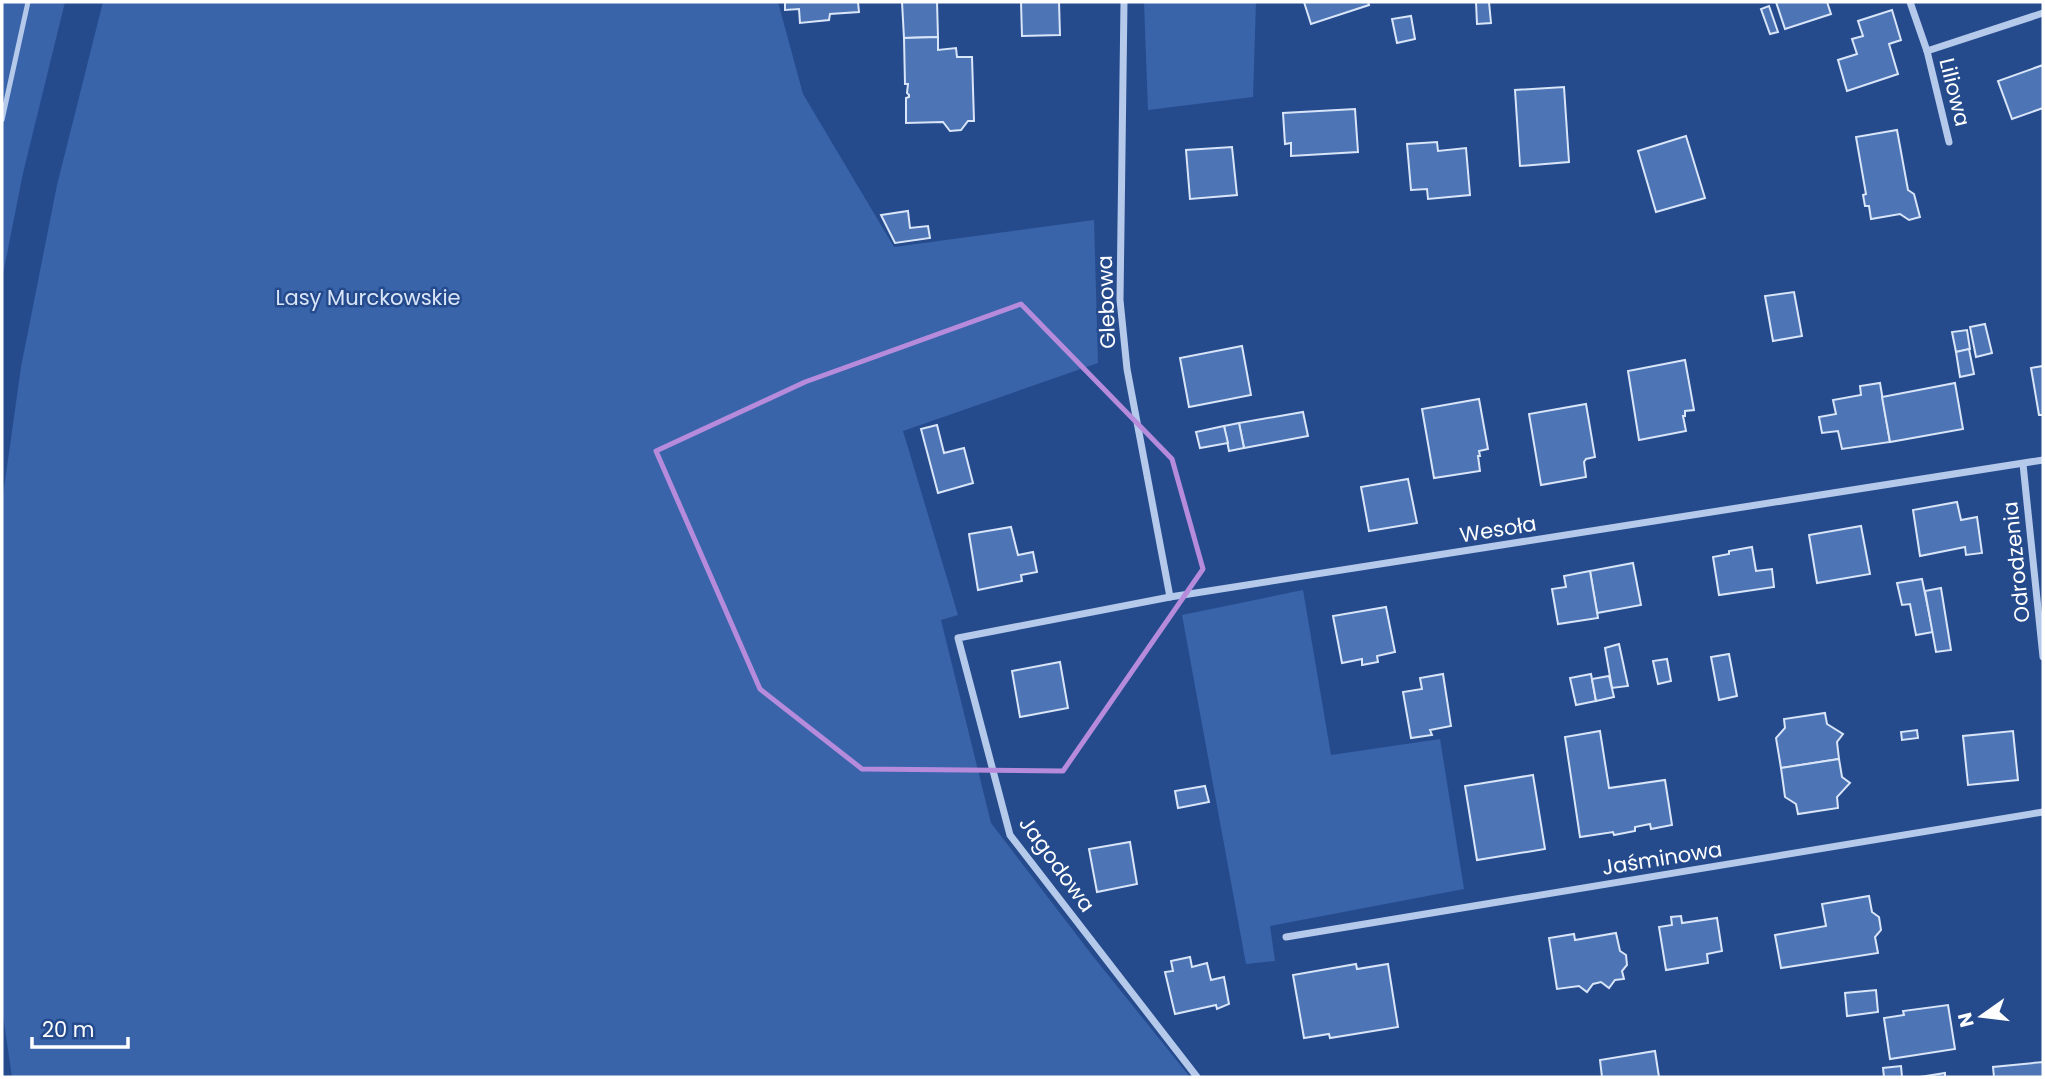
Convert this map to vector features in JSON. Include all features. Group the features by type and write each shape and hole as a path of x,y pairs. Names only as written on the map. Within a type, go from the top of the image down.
{"street":[{"name":"Glebowa","path":"1124,2 1120,300 1127,369 1170,597"},
{"name":"Liliowa","path":"1910,2 1927,51 1949,142"},
{"name":"Liliowa","path":"1927,51 2043,13"},
{"name":"Wesoła","path":"958,638 1170,597 2043,460"},
{"name":"Odrodzenia","path":"2022,464 2043,657"},
{"name":"Jagodowa","path":"958,638 1010,835 1197,1077"},
{"name":"Jaśminowa","path":"1286,937 2043,812"}],"lane":[{"path":"2,120 27,2"}],"highlighted area":[{"path":"1021,304 1172,459 1203,569 1063,771 862,769 760,689 656,451 805,382"}],"green space":[{"path":"2,2 65,2 23,173 2,279"},
{"name":"Lasy Murckowskie","path":"103,2 778,2 803,94 894,247 1094,220 1098,363 903,431 958,615 941,620 991,823 1190,1077 12,1077 2,1008 2,503 21,367 57,185"},
{"path":"1144,2 1256,2 1253,97 1148,110"},
{"path":"1303,590 1331,755 1440,739 1464,889 1270,926 1275,961 1246,964 1182,615"}],"building":[{"path":"785,2 858,2 859,12 830,14 829,20 800,23 799,9 785,10"},
{"path":"902,2 937,2 938,37 904,38"},
{"path":"1021,2 1059,2 1060,35 1022,36"},
{"path":"1304,2 1368,2 1369,5 1311,24"},
{"path":"1476,2 1489,2 1491,23 1477,24"},
{"path":"1776,2 1827,2 1831,14 1785,29"},
{"path":"1769,6 1778,32 1770,34 1761,9"},
{"path":"1892,10 1901,40 1889,44 1898,74 1847,91 1838,60 1857,54 1852,39 1863,36 1858,21"},
{"path":"1411,16 1415,39 1397,43 1392,19"},
{"path":"938,37 938,50 956,48 957,57 972,57 974,121 968,121 961,130 950,131 943,122 906,123 906,98 909,95 908,84 905,84 904,38"},
{"path":"2043,65 2043,108 2012,119 1998,81"},
{"path":"1564,87 1569,162 1520,166 1515,90"},
{"path":"1355,109 1358,152 1291,156 1291,143 1285,144 1283,113"},
{"path":"1897,130 1908,190 1914,194 1920,217 1909,220 1900,214 1871,219 1869,206 1865,206 1863,195 1866,194 1856,137"},
{"path":"1686,136 1705,198 1656,212 1638,151"},
{"path":"1437,142 1438,151 1466,148 1470,195 1428,199 1427,189 1411,190 1407,144"},
{"path":"1232,147 1237,195 1190,199 1186,150"},
{"path":"908,211 910,228 928,226 930,238 895,243 881,215"},
{"path":"1794,292 1802,336 1773,341 1765,296"},
{"path":"1985,324 1992,353 1976,357 1970,327"},
{"path":"1967,330 1970,349 1956,352 1952,332"},
{"path":"1242,346 1251,395 1189,407 1180,358"},
{"path":"1969,349 1974,374 1960,377 1956,352"},
{"path":"1685,360 1694,410 1685,411 1683,416 1686,431 1639,440 1628,371"},
{"path":"2043,366 2043,415 2039,415 2031,368"},
{"path":"1880,383 1890,442 1842,449 1838,431 1822,433 1819,417 1836,414 1833,400 1861,395 1860,386"},
{"path":"1955,383 1963,429 1890,442 1882,397"},
{"path":"1479,399 1488,449 1479,451 1480,471 1434,478 1422,409"},
{"path":"1586,404 1595,457 1584,462 1586,477 1541,485 1529,414"},
{"path":"1303,412 1308,436 1244,448 1239,423"},
{"path":"1239,423 1244,448 1229,451 1224,426"},
{"path":"937,425 944,453 964,448 973,483 938,493 921,429"},
{"path":"1224,426 1228,443 1200,448 1196,432"},
{"path":"1408,479 1417,523 1369,531 1361,487"},
{"path":"1957,502 1961,520 1977,517 1982,553 1966,555 1965,547 1920,556 1913,510"},
{"path":"1861,526 1870,574 1817,583 1809,535"},
{"path":"1011,527 1018,555 1033,552 1037,572 1021,575 1022,581 978,590 969,534"},
{"path":"1752,547 1756,571 1772,569 1774,587 1719,595 1713,557"},
{"path":"1633,563 1641,605 1597,613 1590,571"},
{"path":"1590,571 1598,618 1558,624 1552,589 1566,587 1564,576"},
{"path":"1922,579 1933,632 1916,635 1910,604 1902,605 1897,583"},
{"path":"1941,588 1951,650 1936,652 1925,591"},
{"path":"1386,607 1395,652 1377,656 1378,662 1362,665 1362,659 1342,663 1333,616"},
{"path":"1619,644 1628,686 1612,688 1605,648"},
{"path":"1729,654 1737,696 1719,700 1711,657"},
{"path":"1667,659 1671,681 1658,684 1653,661"},
{"path":"1060,662 1068,708 1020,717 1012,671"},
{"path":"1443,674 1451,726 1430,730 1432,735 1411,738 1403,692 1422,689 1420,678"},
{"path":"1591,674 1596,701 1576,705 1570,678"},
{"path":"1609,676 1614,697 1596,701 1592,679"},
{"path":"1825,713 1827,724 1843,734 1837,742 1839,759 1781,768 1776,738 1785,728 1784,719"},
{"path":"1917,730 1918,738 1902,740 1901,732"},
{"path":"1600,731 1609,788 1665,780 1672,825 1651,829 1650,824 1635,827 1635,831 1614,835 1613,832 1580,837 1565,737"},
{"path":"2013,731 2018,780 1968,785 1963,736"},
{"path":"1839,759 1842,777 1850,783 1837,797 1838,808 1798,814 1796,804 1785,797 1781,768"},
{"path":"1533,775 1545,849 1477,860 1465,786"},
{"path":"1205,786 1209,802 1178,808 1175,791"},
{"path":"1130,842 1137,884 1097,892 1089,849"},
{"path":"1869,896 1872,912 1879,917 1881,930 1875,937 1878,953 1781,968 1775,935 1826,926 1822,904"},
{"path":"1681,916 1682,923 1717,918 1722,951 1707,954 1708,963 1666,970 1659,927 1672,925 1671,917"},
{"path":"1616,933 1620,951 1626,955 1627,965 1622,971 1624,979 1615,980 1609,988 1601,982 1593,984 1587,992 1579,986 1557,989 1549,938 1574,934 1575,940"},
{"path":"1190,957 1192,967 1207,963 1211,980 1224,977 1229,1004 1217,1009 1216,1005 1175,1014 1165,972 1173,971 1171,961"},
{"path":"1356,964 1357,969 1388,964 1398,1027 1330,1038 1329,1034 1304,1038 1293,975"},
{"path":"1876,990 1878,1012 1847,1016 1845,993"},
{"path":"1948,1005 1955,1049 1890,1059 1884,1018 1904,1015 1903,1011"},
{"path":"1655,1051 1659,1077 1602,1077 1600,1060"},
{"path":"2043,1062 2043,1077 1994,1077 1993,1067"},
{"path":"1901,1066 1902,1077 1884,1077 1883,1068"},
{"path":"1945,1073 1945,1077 1920,1077"}]}
